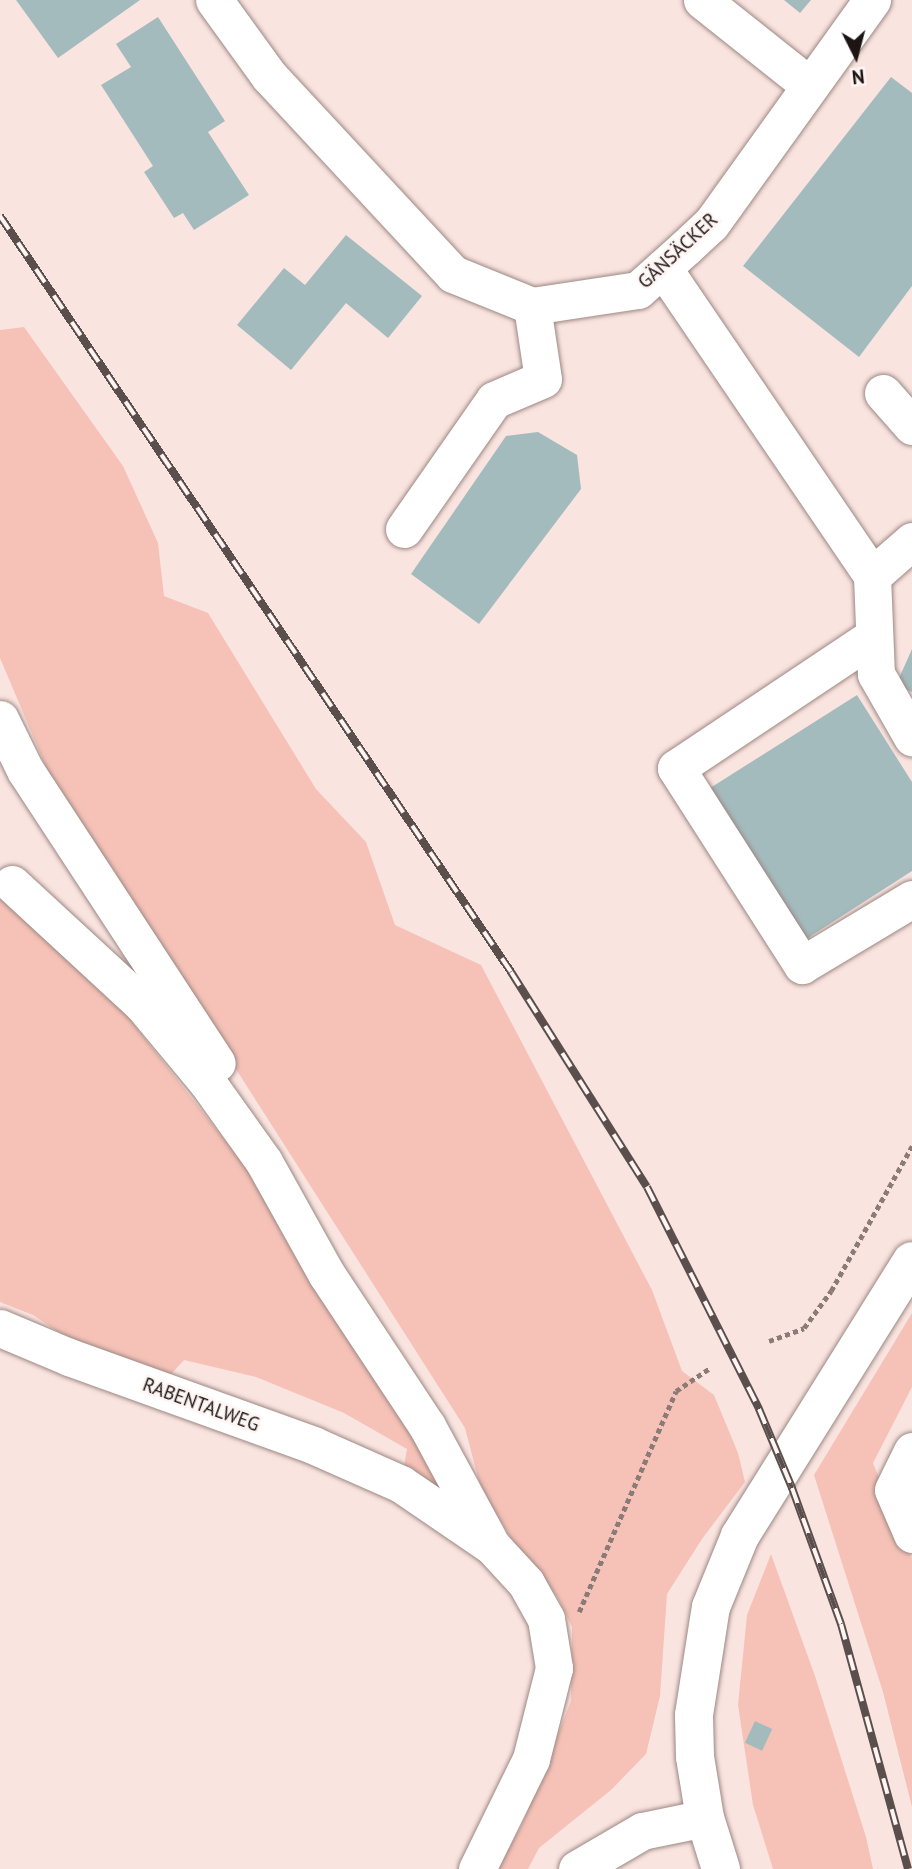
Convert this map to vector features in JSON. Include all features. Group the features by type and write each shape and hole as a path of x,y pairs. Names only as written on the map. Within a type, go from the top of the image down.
{"main road":[{"path":"721,1869 705,1818 695,1757 694,1715 711,1607 724,1571 766,1492 912,1261"}],"street":[{"path":"214,0 269,76 453,274 532,306 543,379 494,400 404,529"},
{"path":"702,0 809,85"},
{"name":"GÄNSÄCKER","path":"532,306 638,290 663,268 711,224 872,0"},
{"path":"663,268 872,576 876,674 912,737"},
{"path":"883,393 912,426"},
{"path":"872,576 912,541"},
{"path":"874,636 676,768 802,965 912,900"},
{"path":"0,719 25,770 211,1053 294,1188 300,1227"},
{"path":"12,884 142,1004 207,1082 264,1162 327,1275 427,1426 492,1546 526,1583 547,1619 554,1668 531,1759 477,1869"},
{"name":"RABENTALWEG","path":"0,1328 69,1357 313,1445 401,1484 492,1546"},
{"path":"912,1451 893,1490 912,1534"},
{"path":"577,1869 642,1831 705,1818"}],"path":[{"path":"769,1341 804,1328 831,1291 912,1146"},
{"path":"578,1615 676,1391 710,1368"}],"shaded area":[{"path":"24,327 123,466 158,543 164,596 208,613 316,789 366,842 395,925 481,965 652,1290 682,1371 714,1395 738,1453 745,1482 702,1539 667,1594 660,1696 646,1754 611,1790 539,1848 528,1869 497,1869 522,1825 571,1701 572,1627 558,1598 511,1538 481,1489 465,1428 52,781 0,658 0,330"},
{"path":"0,898 124,1012 245,1166 317,1294 412,1420 467,1511 402,1478 407,1449 344,1413 256,1377 184,1360 163,1383 76,1344 33,1315 0,1302"},
{"path":"912,1313 912,1387 873,1463 912,1559 912,1807 883,1692 814,1475"},
{"path":"771,1554 815,1676 866,1837 873,1869 773,1869 753,1805 738,1705 747,1615"}],"building":[{"path":"16,0 140,0 58,58"},
{"path":"784,0 811,0 800,13"},
{"path":"158,17 225,121 208,132 249,195 194,230 183,213 174,218 144,172 153,166 101,85 131,67 116,44"},
{"path":"891,77 912,93 912,286 859,357 743,266"},
{"path":"346,235 422,296 388,338 346,303 291,370 237,325 284,268 305,285"},
{"path":"538,432 577,455 581,489 479,624 411,574 506,436"},
{"path":"912,649 912,692 896,685"},
{"path":"857,695 912,782 912,871 803,941 707,790"},
{"path":"755,1721 772,1729 762,1751 745,1743"}],"railway":[{"path":"0,216 511,972 647,1187 759,1409 792,1488 841,1624 908,1869"}]}
